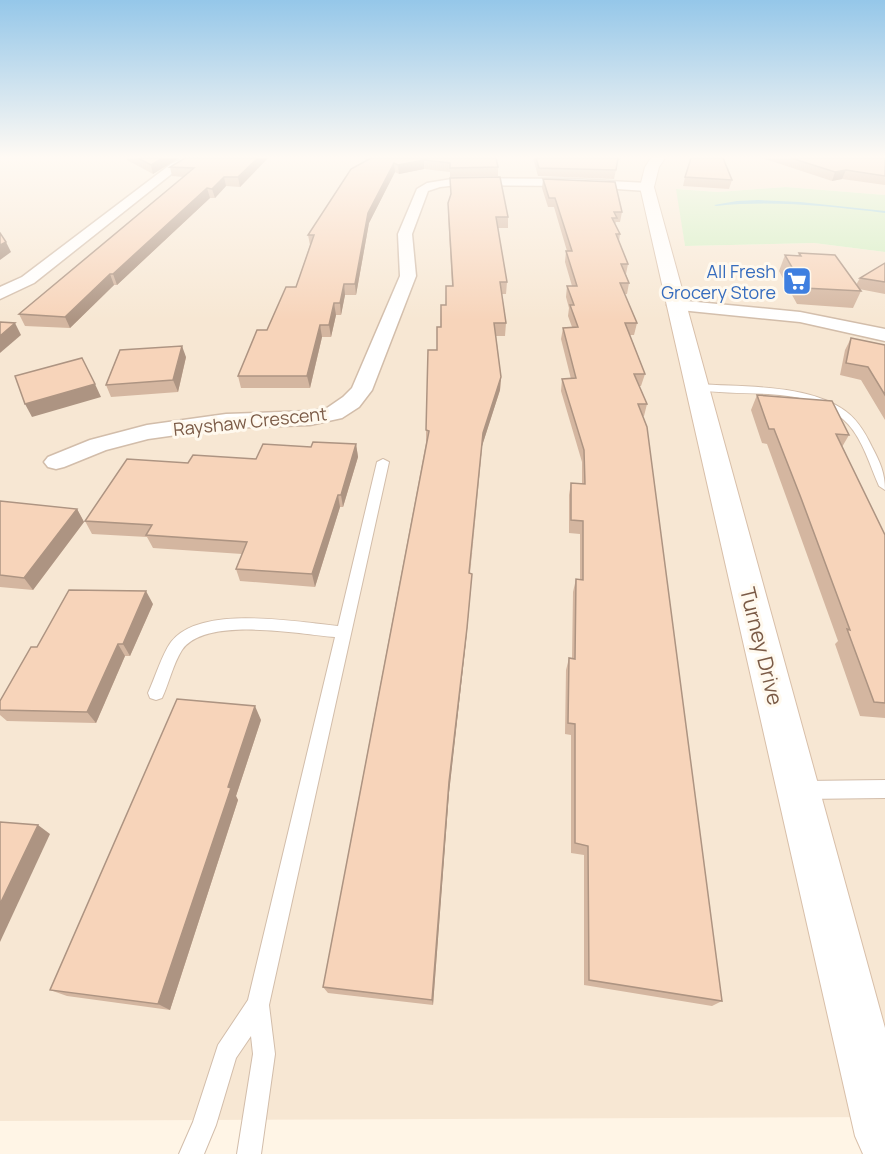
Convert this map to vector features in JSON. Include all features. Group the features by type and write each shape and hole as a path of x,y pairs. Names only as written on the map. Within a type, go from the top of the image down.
{"street":[{"path":"0,294 28,280 116,212"},
{"name":"Rayshaw Crescent","path":"57,462 98,445 147,432 226,421 310,418 334,413 351,402 362,390 408,276 405,234 414,212"},
{"name":"Turney Drive","path":"659,212 676,305 885,1136"},
{"path":"676,305 800,317 885,335"}],"lane":[{"path":"697,387 800,396 820,401 840,411 853,422 885,486"},
{"path":"249,1154 264,1054 258,1005 382,462"},
{"path":"156,693 177,645 193,634 215,625 236,623 344,632"},
{"path":"798,790 885,789"},
{"path":"191,1154 204,1125 226,1053 258,1005"}],"shaded area":[{"path":"0,212 680,212 685,246 814,243 885,252 885,1117 0,1121"}],"green space":[{"path":"680,212 885,212 885,252 814,243 685,246"}],"building":[{"path":"141,212 181,212 65,317 19,314"},
{"path":"323,212 369,212 355,284 344,284 340,303 334,303 329,325 320,325 307,376 238,376 257,330 267,330 286,287 296,287 314,235 308,235"},
{"path":"449,212 507,212 508,217 496,217 507,282 500,282 506,323 494,323 501,377 483,433 469,573 472,574 467,628 449,782 432,1000 323,987 429,431 426,430 428,350 437,350 437,327 441,327 441,305 446,305 446,286 453,286"},
{"path":"559,212 622,212 614,212 617,218 612,218 620,234 616,234 628,264 621,264 629,283 620,283 637,323 625,323 645,374 634,374 647,404 638,404 647,427 722,1001 589,980 588,846 575,843 575,724 568,723 569,658 575,659 576,579 583,580 583,521 571,520 571,483 585,484 584,450 562,379 576,378 563,328 578,327 570,305 574,305 567,286 577,286 566,251 572,251"},
{"path":"0,233 6,242 0,245"},
{"path":"799,253 835,255 861,291 804,288 785,255 801,256"},
{"path":"885,263 885,282 860,278"},
{"path":"0,322 15,323 0,336"},
{"path":"851,338 885,345 885,395 868,367 846,363"},
{"path":"182,346 173,380 106,385 120,350"},
{"path":"82,358 95,384 25,404 15,376"},
{"path":"757,395 832,401 849,435 836,434 885,535 885,703 874,702 801,498 774,429 769,429"},
{"path":"313,442 356,444 341,495 338,495 312,574 236,569 247,542 146,535 152,525 85,521 127,459 188,463 193,455 256,459 263,444 311,447"},
{"path":"0,501 77,509 24,578 0,575"},
{"path":"69,590 146,591 123,644 118,644 87,712 0,710 0,701 31,647 37,647"},
{"path":"177,699 255,706 228,787 231,788 158,1004 50,990"},
{"path":"0,822 38,825 0,904"}],"place":[{"name":"All Fresh Grocery Store","path":"797,281"}]}
